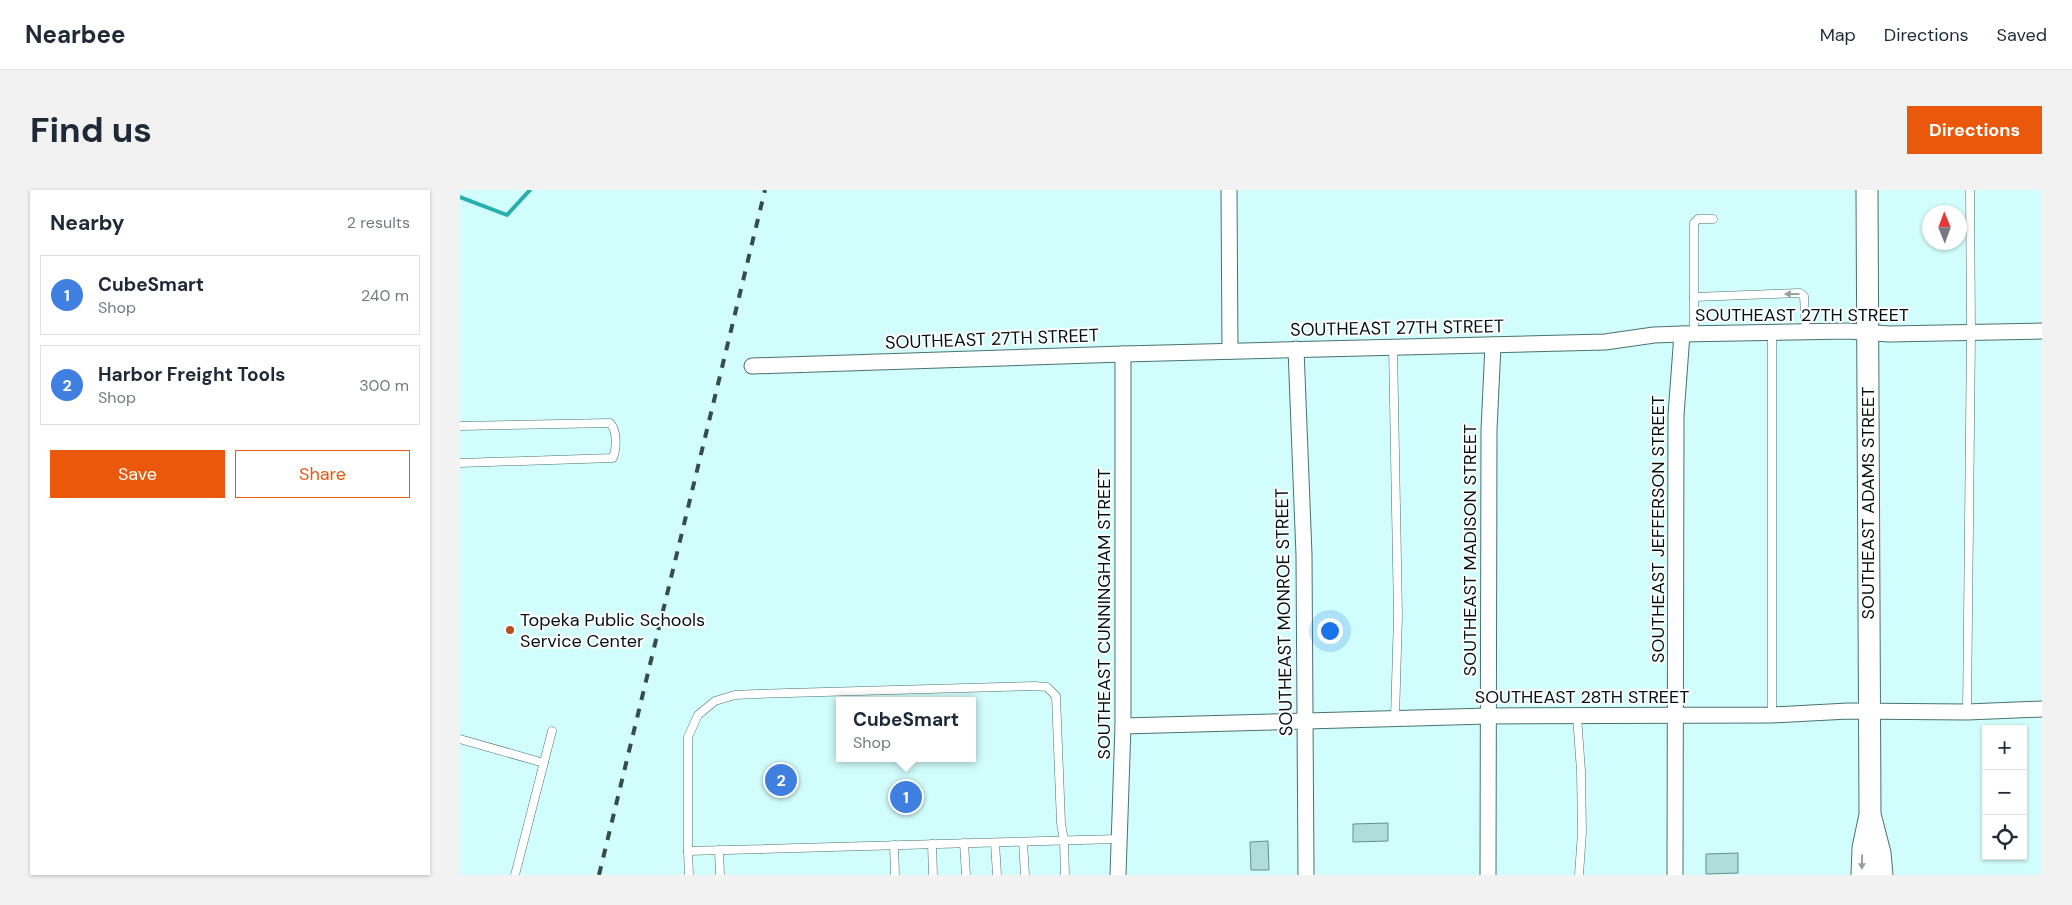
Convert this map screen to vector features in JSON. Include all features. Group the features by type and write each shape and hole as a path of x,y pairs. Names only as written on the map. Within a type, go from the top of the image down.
{"main road":[{"name":"SOUTHEAST ADAMS STREET","path":"1862,875 1863,848 1870,816 1867,190"},
{"name":"SOUTHEAST ADAMS STREET","path":"1870,816 1880,853 1882,875"}],"street":[{"path":"1229,190 1230,351"},
{"name":"SOUTHEAST 27TH STREET","path":"752,366 1296,349 1605,342 1654,335 1688,334 2042,331"},
{"name":"SOUTHEAST JEFFERSON STREET","path":"1675,875 1676,415 1688,334"},
{"name":"SOUTHEAST MADISON STREET","path":"1488,875 1489,430 1493,344"},
{"name":"SOUTHEAST MONROE STREET","path":"1296,349 1304,554 1306,875"},
{"name":"SOUTHEAST CUNNINGHAM STREET","path":"1118,875 1123,726 1123,354"},
{"name":"SOUTHEAST 28TH STREET","path":"1123,726 1488,716 1772,715 1869,710 1967,712 2042,709"}],"lane":[{"path":"1967,712 1971,333 1970,190"},
{"path":"1688,334 1694,297 1694,223 1698,219 1713,219"},
{"path":"1694,297 1800,293 1804,296 1806,332"},
{"path":"1772,333 1772,715"},
{"path":"1393,347 1398,616 1395,718"},
{"path":"460,426 610,423 614,428 616,453 614,458 460,463"},
{"path":"689,875 688,737 698,715 716,701 735,695 757,694 1047,688 1056,696 1060,823 1064,841 1065,875"},
{"path":"1577,716 1581,771 1582,832 1579,875"},
{"path":"515,875 552,731"},
{"path":"460,739 544,763"},
{"path":"688,851 1118,839"},
{"path":"995,842 997,875"},
{"path":"1023,842 1026,875"},
{"path":"964,843 966,875"},
{"path":"932,844 933,875"},
{"path":"894,845 895,875"},
{"path":"719,850 720,875"}],"building":[{"path":"1388,823 1388,841 1353,842 1353,824"},
{"path":"1268,841 1269,870 1251,870 1250,842"},
{"path":"1738,853 1738,873 1706,874 1706,854"}],"waterway":[{"path":"460,197 507,215 530,190"}],"railway":[{"path":"599,875 765,190"}],"place":[{"name":"Topeka Public Schools Service Center","path":"510,630"},
{"name":"Harbor Freight Tools","path":"781,780"},
{"name":"CubeSmart","path":"906,797"}]}
